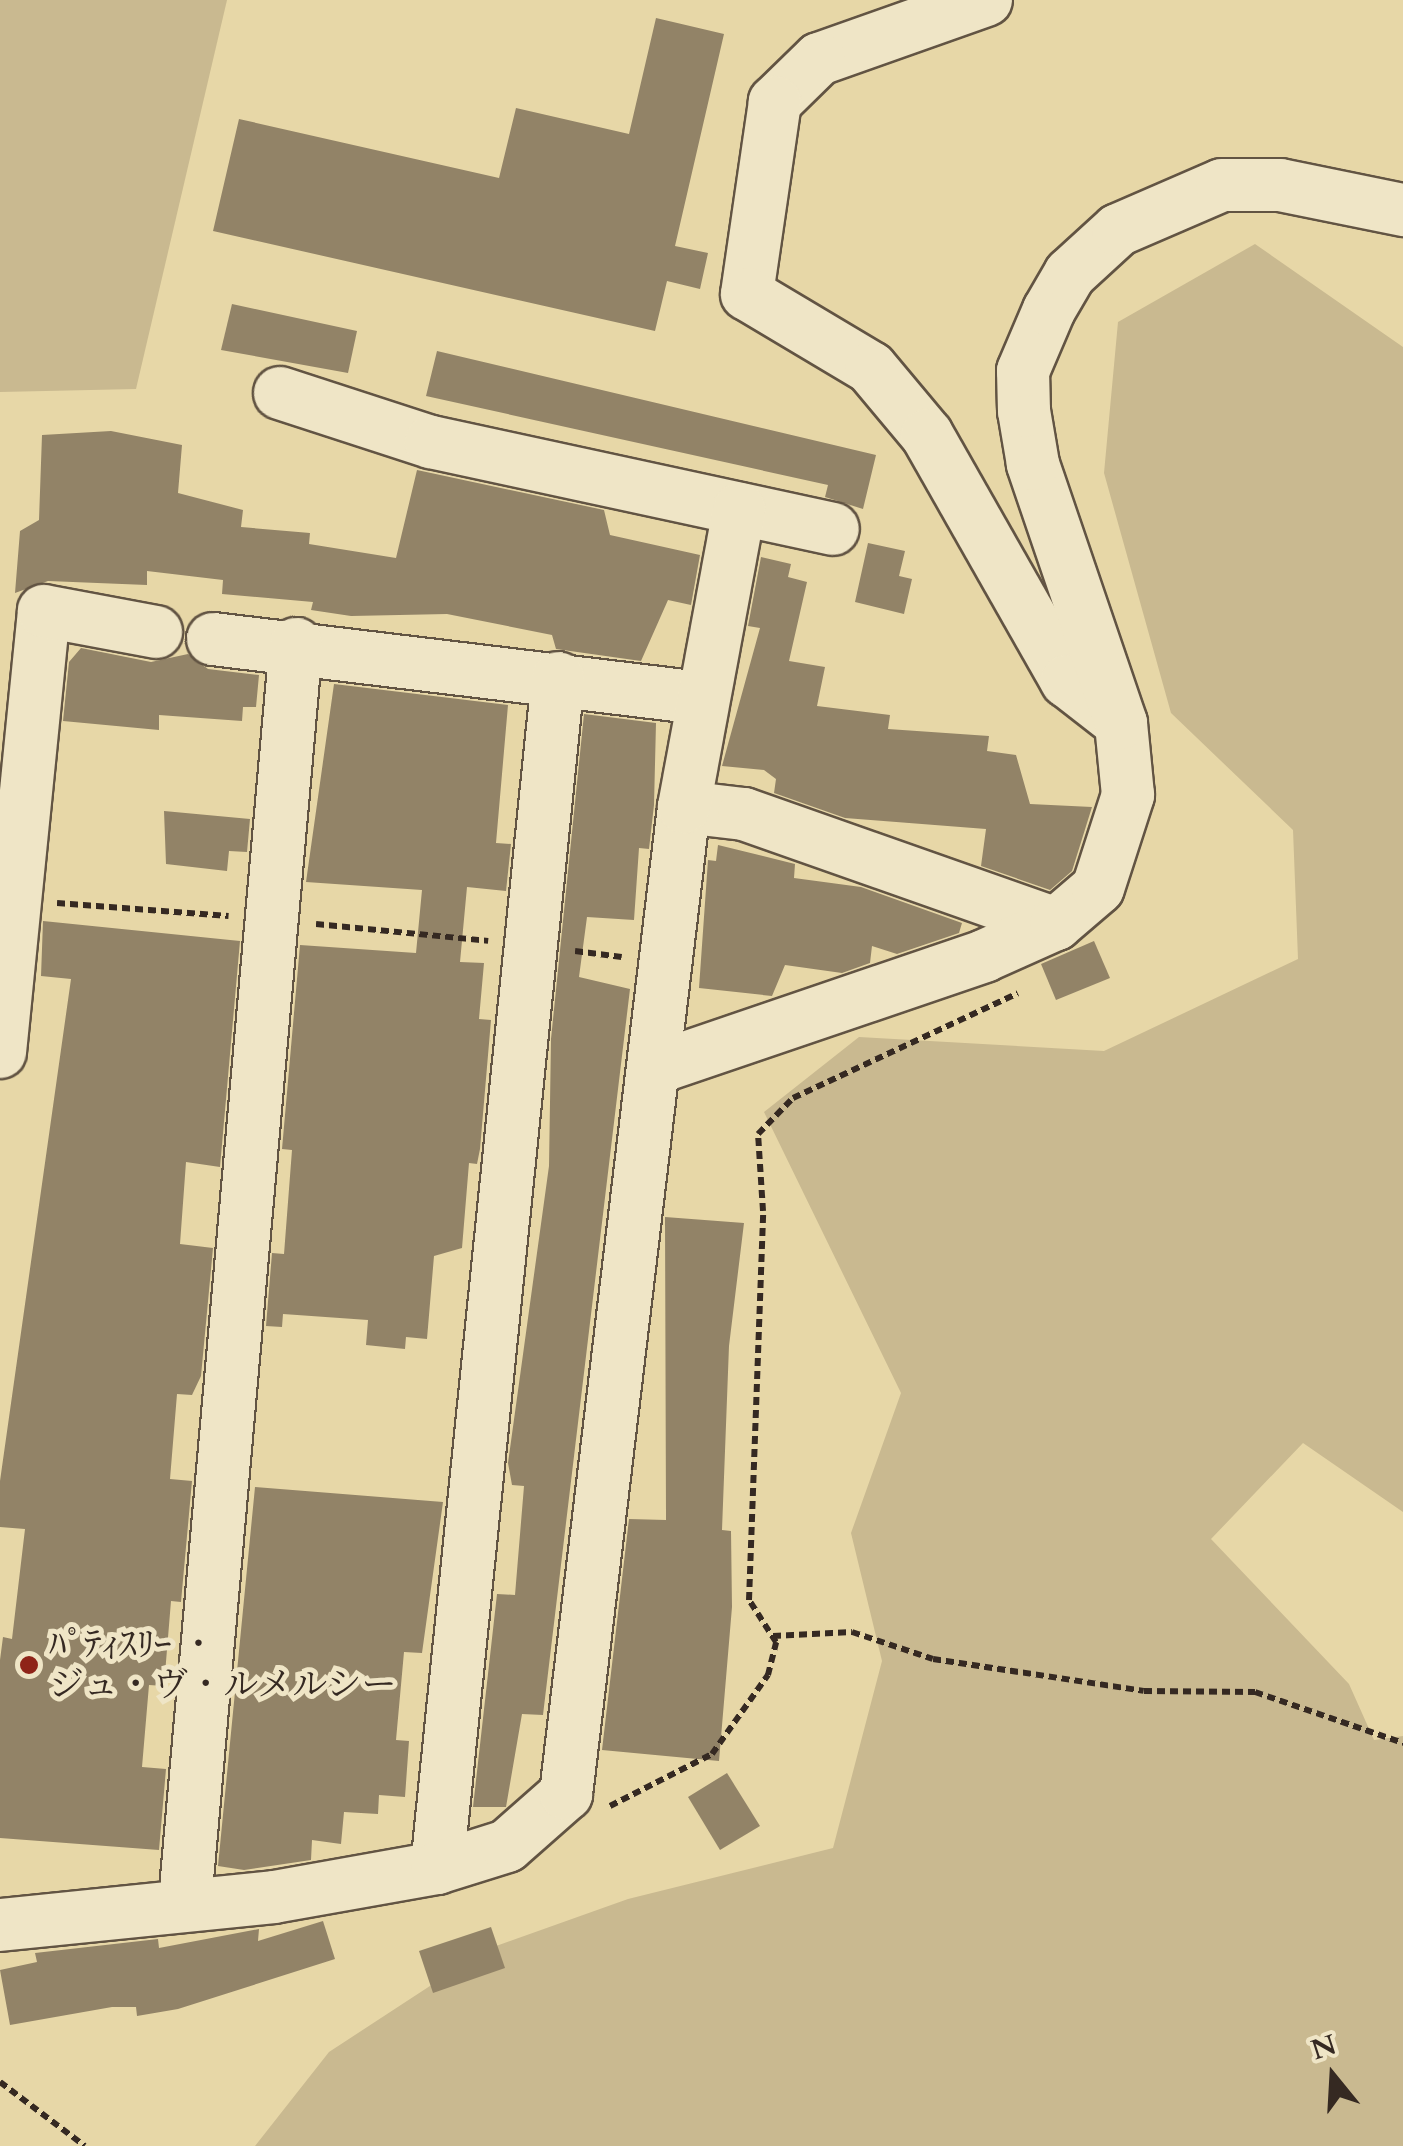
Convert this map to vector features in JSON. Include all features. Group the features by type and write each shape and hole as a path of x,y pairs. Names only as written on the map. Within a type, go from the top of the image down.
{"street":[{"path":"986,0 820,59 774,102 747,294 871,368 927,435 1067,680 1120,723"},
{"path":"653,1070 1041,931 1098,888 1121,833 1128,795 1120,723 1033,464 1023,371 1049,310 1070,274 1118,230 1165,202 1222,184 1280,185 1403,210"},
{"path":"280,393 431,442 833,529"},
{"path":"0,1925 186,1901 274,1896 437,1868 507,1846 559,1801 684,807 701,698 740,509"},
{"path":"0,1052 44,611 156,632"},
{"path":"213,639 296,644 701,698"},
{"path":"186,1901 296,644"},
{"path":"437,1868 558,678"},
{"path":"684,807 744,814 1041,931"}],"path":[{"path":"559,1801 606,1808 712,1754 768,1675 772,1636 749,1600 764,1211 758,1134 793,1098 843,1071 1001,1008 1025,986 1041,931"},
{"path":"533,945 663,963"},
{"path":"772,1636 852,1632 934,1659 1144,1691 1255,1692 1403,1743"},
{"path":"0,2082 85,2146"}],"shaded area":[{"path":"0,0 227,0 136,389 0,392"},
{"path":"1255,244 1403,347 1403,1512 1303,1443 1211,1539 1349,1684 1374,1740 1403,1736 1403,2146 255,2146 329,2052 485,1950 628,1899 833,1848 882,1661 851,1533 901,1393 764,1112 859,1037 1104,1051 1298,959 1293,830 1171,713 1104,473 1118,322"}],"building":[{"path":"656,18 724,34 675,246 708,253 700,289 667,281 655,331 213,231 239,119 499,178 516,108 629,134"},
{"path":"232,304 357,331 348,373 221,350"},
{"path":"437,351 876,455 863,509 825,497 828,485 426,396"},
{"path":"111,431 182,445 178,493 243,510 241,527 310,533 309,544 396,558 417,470 604,510 610,535 700,555 691,605 668,600 641,661 556,649 552,635 447,614 351,616 311,610 313,602 222,594 223,580 147,571 147,585 48,581 15,593 20,531 39,520 42,435"},
{"path":"868,543 905,551 899,576 912,579 904,614 855,602"},
{"path":"761,557 791,564 788,577 807,582 789,661 825,667 817,706 890,715 888,729 989,736 987,751 1016,755 1030,804 1092,807 1072,871 1050,890 981,866 986,829 845,818 774,793 776,779 764,770 722,766 760,628 748,626"},
{"path":"81,648 151,662 188,654 208,669 259,675 256,707 243,707 242,721 159,715 159,730 63,721 69,662"},
{"path":"334,684 508,705 496,843 511,844 506,891 467,887 460,962 484,963 479,1019 491,1020 480,1149 477,1164 469,1163 462,1248 434,1256 427,1339 406,1337 405,1349 366,1345 368,1320 283,1314 282,1327 266,1326 272,1253 284,1254 292,1150 282,1149 300,945 416,953 422,890 306,882"},
{"path":"584,714 656,723 654,805 649,849 639,848 634,920 587,917 579,977 630,989 543,1715 522,1714 506,1807 473,1807 497,1594 515,1595 524,1486 512,1485 508,1463 549,1166 551,1039"},
{"path":"164,811 250,819 247,852 229,851 227,871 166,864"},
{"path":"718,845 795,864 794,878 861,887 962,923 959,933 897,954 872,946 870,963 842,973 785,965 772,996 699,988 708,860 716,861"},
{"path":"43,921 240,941 220,1167 186,1162 180,1244 213,1248 201,1376 192,1395 177,1394 170,1479 192,1481 181,1602 171,1601 164,1686 149,1685 142,1767 166,1769 159,1850 0,1838 0,1660 3,1637 12,1639 25,1529 0,1527 0,1481 71,979 41,976"},
{"path":"1094,941 1110,978 1056,1000 1041,964"},
{"path":"665,1217 744,1223 729,1346 722,1530 731,1531 732,1607 719,1761 602,1750 629,1519 666,1520"},
{"path":"255,1487 443,1502 422,1653 404,1652 396,1740 409,1741 405,1797 379,1795 378,1814 344,1812 341,1844 312,1840 311,1860 244,1870 218,1866"},
{"path":"727,1773 760,1826 720,1850 688,1797"},
{"path":"323,1921 335,1959 178,2009 137,2016 136,2007 112,2007 10,2025 0,1970 37,1962 35,1953 158,1939 159,1948 259,1929 258,1941"},
{"path":"491,1927 505,1968 433,1993 419,1951"}],"place":[{"name":"ﾊﾟﾃｨｽﾘｰ ・ ジュ・ヴ・ルメルシー","path":"29,1665"}]}
